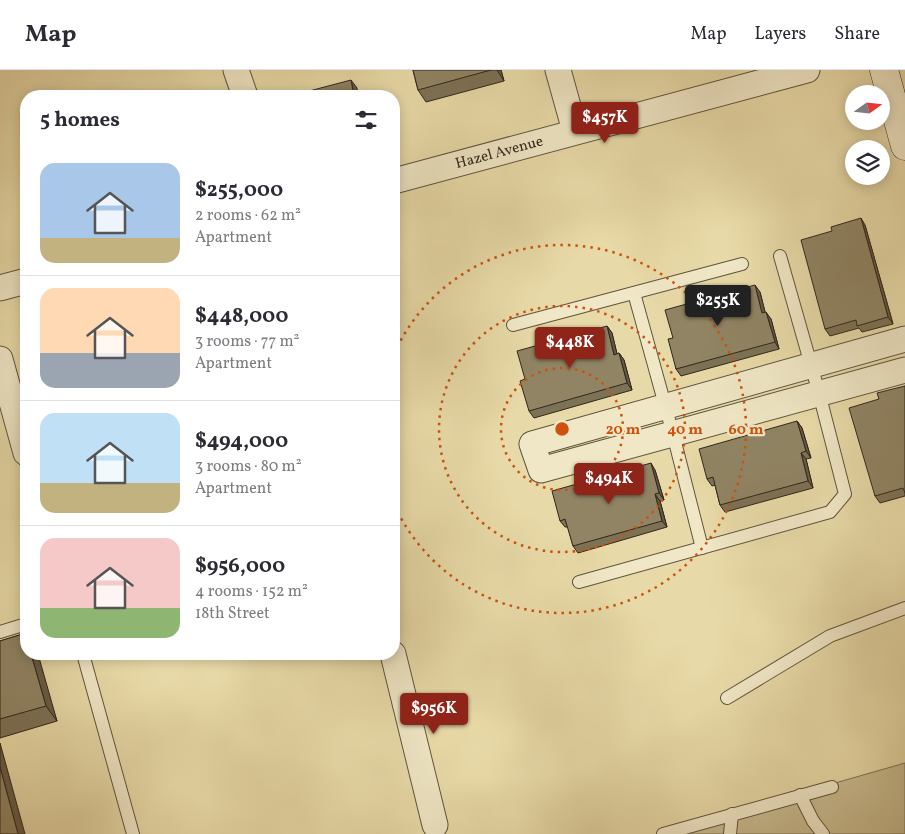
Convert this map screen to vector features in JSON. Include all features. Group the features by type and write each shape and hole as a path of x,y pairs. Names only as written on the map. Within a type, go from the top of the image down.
{"main road":[{"path":"884,70 905,146"}],"street":[{"path":"236,70 242,90"},
{"path":"558,70 575,131"},
{"name":"Hazel Avenue","path":"400,179 807,70"},
{"path":"0,288 20,282"},
{"path":"905,339 532,444 541,470 905,370"},
{"path":"0,359 20,431"},
{"path":"395,660 436,825"}],"lane":[{"path":"579,582 830,512 845,494 780,256"},
{"path":"513,325 742,264"},
{"path":"634,293 666,406 702,548"},
{"path":"727,698 830,636 905,608"},
{"path":"0,632 20,626"},
{"path":"85,660 133,834"},
{"path":"663,834 832,787"},
{"path":"800,795 813,821 823,834"},
{"path":"730,834 732,814"}],"shaded area":[{"path":"905,763 905,834 657,834"}],"building":[{"path":"413,70 491,70 418,90"},
{"path":"351,80 353,90 313,90"},
{"path":"861,218 888,317 857,326 856,320 825,329 801,240 832,231 831,227"},
{"path":"755,285 762,313 766,312 775,342 676,369 668,339 673,338 665,310"},
{"path":"607,326 614,355 619,353 627,383 529,411 520,381 525,379 517,351"},
{"path":"905,386 905,493 903,488 875,496 849,408 879,399 877,393"},
{"path":"797,421 806,451 801,453 808,481 720,505 713,477 707,479 699,449"},
{"path":"651,463 659,493 655,494 662,521 573,546 565,519 560,521 552,491"},
{"path":"20,635 20,660 33,660 46,706 0,719 0,641"},
{"path":"0,767 18,834 0,834"}]}
